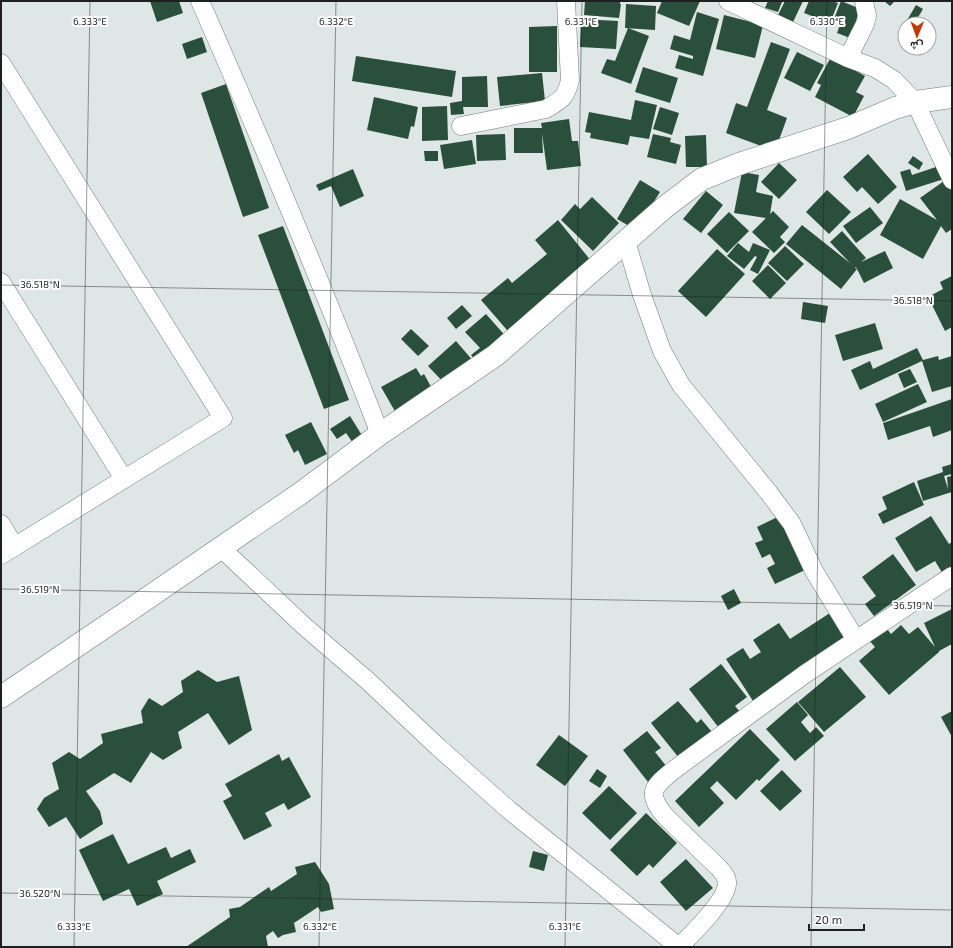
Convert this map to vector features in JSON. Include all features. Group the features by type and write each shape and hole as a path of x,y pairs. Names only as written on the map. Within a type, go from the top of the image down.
{"street":[{"path":"200,1 260,137 331,309 380,434"},
{"path":"461,126 546,109 559,102 568,92 570,80 566,1"},
{"path":"728,1 848,58 875,68 894,80 914,102 952,180"},
{"path":"848,58 865,24 867,16 864,1"},
{"path":"1,63 223,418 8,551 1,524"},
{"path":"1,697 301,492 380,434 496,355 665,207 702,179 739,164 848,128 895,108 914,102 952,97"},
{"path":"626,241 642,295 662,351 681,385 769,493 792,524 814,571 856,640"},
{"path":"1,282 124,479"},
{"path":"220,547 304,626 368,681 438,747 509,810 679,947 720,902 726,890 727,883 725,875 719,868 658,808 653,796 654,788 675,769 805,674 952,576"}],"building":[{"path":"150,1 179,1 183,13 157,22"},
{"path":"585,1 620,1 619,18 584,15"},
{"path":"662,1 700,1 689,26 657,13"},
{"path":"768,1 782,2 778,12 765,8"},
{"path":"785,1 803,1 793,22 778,15"},
{"path":"809,1 832,1 838,3 830,23 804,13"},
{"path":"841,1 868,12 858,41 837,33 841,22 834,19"},
{"path":"884,1 895,1 890,6"},
{"path":"626,4 656,6 655,30 625,28"},
{"path":"916,5 923,9 919,16 910,16"},
{"path":"697,12 719,19 703,76 675,68 679,55 693,59 693,56 670,49 674,35 690,40"},
{"path":"724,15 763,25 755,58 716,49"},
{"path":"581,19 618,21 616,49 580,47"},
{"path":"557,26 557,72 529,72 529,27"},
{"path":"628,28 649,36 631,84 601,73 607,59 615,61"},
{"path":"202,37 207,52 187,59 182,44"},
{"path":"771,42 790,49 767,110 787,118 775,151 726,133 736,103 747,107"},
{"path":"797,52 824,65 810,91 784,78"},
{"path":"356,56 456,71 452,97 352,81"},
{"path":"831,57 865,76 856,92 864,96 853,117 815,97 821,85 817,83"},
{"path":"643,67 678,78 670,103 635,92"},
{"path":"542,73 545,101 500,106 497,77"},
{"path":"487,76 488,107 463,107 464,114 451,115 450,103 462,101 462,77"},
{"path":"226,84 269,208 243,217 201,93"},
{"path":"374,97 418,107 414,127 411,126 408,139 367,130"},
{"path":"635,100 657,105 649,139 630,136 628,145 590,138 591,133 585,132 589,112 631,120"},
{"path":"447,106 448,140 422,141 422,107"},
{"path":"660,107 679,113 672,135 653,129"},
{"path":"569,119 572,141 578,141 581,166 547,170 542,133 543,153 514,153 514,128 542,128 541,123"},
{"path":"505,134 506,160 477,161 476,135"},
{"path":"653,134 671,138 670,142 681,145 676,164 647,157"},
{"path":"706,135 707,167 686,167 685,136"},
{"path":"472,140 476,164 444,169 440,145"},
{"path":"424,151 438,151 438,161 425,161"},
{"path":"868,154 897,187 878,204 862,187 857,192 843,177"},
{"path":"913,156 923,163 919,170 908,163"},
{"path":"779,163 797,180 779,199 761,182"},
{"path":"939,166 944,179 906,191 900,172 910,169 912,175"},
{"path":"353,169 364,196 340,207 331,186 319,191 316,185"},
{"path":"742,172 759,175 756,192 773,196 770,214 773,211 789,227 780,237 785,242 774,253 752,232 766,218 734,213"},
{"path":"640,180 660,192 636,230 617,219"},
{"path":"944,181 952,191 952,229 946,233 941,226 923,259 880,235 900,199 937,220 920,198"},
{"path":"827,190 851,212 829,234 806,212"},
{"path":"706,191 723,205 701,233 683,219"},
{"path":"592,197 619,223 593,251 561,220 575,204 580,209"},
{"path":"870,207 883,223 856,243 843,226"},
{"path":"729,212 749,231 727,253 707,234"},
{"path":"558,220 596,267 513,337 481,300 508,278 512,283 547,254 535,240"},
{"path":"802,225 850,263 830,242 842,231 866,258 861,262 885,251 893,268 864,283 857,269 841,289 786,244"},
{"path":"283,226 349,400 324,409 258,235"},
{"path":"738,243 749,252 753,243 770,250 758,274 750,270 757,257 755,256 744,269 727,256"},
{"path":"785,246 804,264 787,281 768,263"},
{"path":"717,249 745,274 706,317 678,291"},
{"path":"768,265 786,283 770,299 752,281"},
{"path":"952,276 952,327 945,331 928,297 943,289 940,282"},
{"path":"803,302 828,306 825,323 801,319"},
{"path":"462,305 472,316 456,329 447,318"},
{"path":"486,314 509,340 477,362 471,355 480,348 465,332"},
{"path":"875,323 883,349 843,361 835,335"},
{"path":"411,329 429,346 418,356 401,339"},
{"path":"456,341 474,362 447,386 428,366"},
{"path":"917,348 923,360 938,356 939,360 952,356 952,386 932,392 922,361 860,390 851,370 870,361 873,369"},
{"path":"416,368 421,376 424,374 434,392 396,413 381,387"},
{"path":"910,369 917,382 904,388 898,374"},
{"path":"918,384 927,402 883,422 875,404"},
{"path":"952,399 952,430 933,437 930,426 888,440 883,423"},
{"path":"350,416 363,437 353,443 346,433 337,439 330,429"},
{"path":"311,422 327,454 305,465 298,450 294,453 285,435"},
{"path":"952,464 952,474 944,476 948,489 947,477 952,476 952,492 923,501 917,481 943,472 942,467"},
{"path":"914,482 924,505 883,524 878,514 887,509 882,497"},
{"path":"790,511 816,565 775,584 767,568 775,564 770,554 762,558 755,543 763,540 757,527"},
{"path":"931,516 949,544 952,542 952,575 946,579 935,561 916,572 895,538"},
{"path":"893,554 916,585 874,616 865,604 876,596 862,577"},
{"path":"734,589 741,603 728,610 721,596"},
{"path":"952,609 952,644 939,651 889,695 859,661 875,647 867,638 883,624 891,634 901,625 909,634 918,627 935,647 924,623"},
{"path":"833,611 851,639 753,701 726,659 743,648 750,659 761,652 753,640 779,623 790,639"},
{"path":"721,664 747,697 735,706 740,712 719,728 689,689"},
{"path":"840,667 866,697 824,732 798,702"},
{"path":"198,670 217,682 239,676 252,730 229,745 208,713 178,732 182,748 163,760 151,752 131,783 114,773 86,791 100,811 103,824 80,839 66,817 49,827 37,809 44,798 59,789 52,763 69,752 80,759 103,743 101,734 143,723 141,711 149,698 162,706 183,692 181,681"},
{"path":"678,701 697,723 701,719 712,732 679,758 651,723"},
{"path":"797,702 808,715 801,722 810,733 816,727 824,736 795,761 766,729"},
{"path":"952,711 952,737 941,717"},
{"path":"750,729 780,760 759,781 757,779 736,800 717,781 710,788 724,803 699,827 675,801"},
{"path":"647,731 661,748 655,752 667,767 648,782 623,750"},
{"path":"559,735 588,756 565,786 536,765"},
{"path":"279,754 282,761 289,757 311,797 288,810 284,803 265,813 272,826 244,840 223,801 232,796 225,784"},
{"path":"597,769 607,776 600,788 589,781"},
{"path":"782,770 802,791 780,811 760,791"},
{"path":"609,786 637,813 610,840 582,813"},
{"path":"646,813 677,843 653,868 649,864 637,876 610,850"},
{"path":"113,834 128,864 166,847 171,858 190,849 196,862 157,881 163,894 137,906 129,889 103,901 79,850"},
{"path":"533,851 548,855 544,871 529,867"},
{"path":"686,859 713,888 686,911 660,882"},
{"path":"315,862 329,884 334,909 321,912 318,907 294,923 296,932 283,935 278,938 273,931 266,936 268,947 186,947 230,917 229,909 240,907 269,887 271,891 297,874 295,867"}]}
